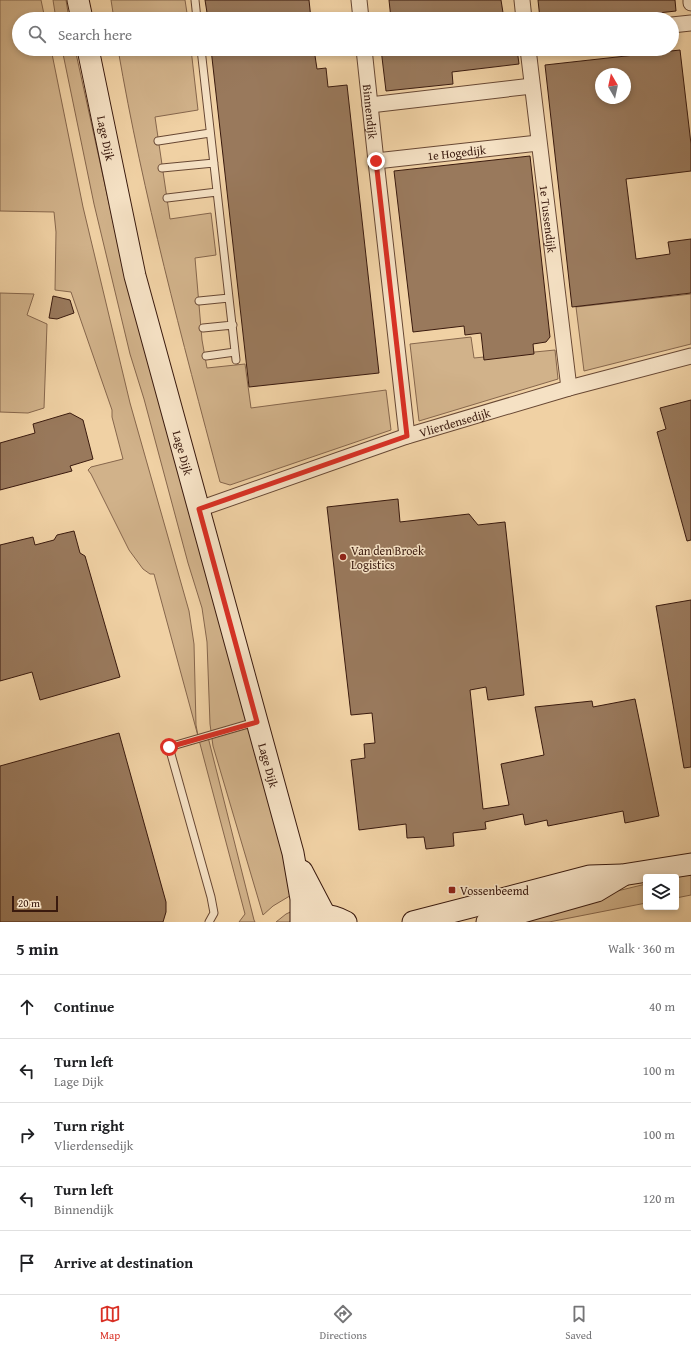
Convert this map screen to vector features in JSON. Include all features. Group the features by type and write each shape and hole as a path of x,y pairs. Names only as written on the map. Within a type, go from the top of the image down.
{"main road":[{"path":"78,0 81,12"},
{"name":"Lage Dijk","path":"89,56 135,276 293,852 301,899 301,922"},
{"name":"Lage Dijk","path":"293,852 326,914"},
{"path":"413,922 590,876 622,875 691,864"},
{"path":"487,922 597,891 622,875"},
{"path":"301,922 313,916 326,914 346,922"}],"street":[{"path":"359,0 360,12"},
{"path":"522,0 523,12"},
{"path":"679,24 691,23"},
{"name":"Binnendijk","path":"365,56 407,436"},
{"name":"1e Tussendijk","path":"529,56 538,143 569,388"},
{"path":"370,105 532,86"},
{"name":"1e Hogedijk","path":"376,161 538,143"},
{"name":"Vlierdensedijk","path":"199,509 407,436 569,388 691,356"}],"lane":[{"path":"195,0 196,12"},
{"path":"202,56 236,356 206,356"},
{"path":"158,141 210,134"},
{"path":"162,168 214,163"},
{"path":"167,198 217,192"},
{"path":"199,301 229,298"},
{"path":"203,328 232,325"},
{"path":"209,922 214,913 212,898 169,747 257,722"}],"shaded area":[{"path":"0,0 41,0 44,12 12,12 12,56 52,56 83,207 130,403 189,611 194,644 196,725 198,736 154,574 150,574 143,569 129,550 88,470 91,467 123,459 112,417 112,410 71,292 55,290 56,232 54,212 0,211"},
{"path":"53,0 66,0 68,12 55,12"},
{"path":"111,0 185,0 187,12 113,12"},
{"path":"63,56 77,56 114,226 202,548 293,894 273,906 263,915 213,746 210,724 207,642 202,608 130,354 94,204"},
{"path":"119,56 192,56 198,110 155,117 170,219 211,213 216,255 195,258 202,340 207,368 245,364 251,408 386,390 391,430 230,485 220,482 164,267 128,104"},
{"path":"0,293 34,294 27,315 47,324 44,408 28,413 0,412"},
{"path":"691,294 691,344 584,371 576,307"},
{"path":"471,337 474,358 555,350 558,379 419,421 410,344"},
{"path":"208,737 255,922 239,922 245,914 199,740"},
{"path":"691,874 691,895 679,897 679,876"},
{"path":"643,885 643,904 549,922 521,922 609,893"},
{"path":"297,909 293,922 276,922 286,914"}],"building":[{"path":"205,0 309,0 310,12 207,12"},
{"path":"389,0 501,0 503,12 390,12"},
{"path":"538,0 675,0 676,11 667,12 539,12"},
{"path":"680,50 691,144 691,171 626,179 636,259 670,254 668,242 691,239 691,293 572,307 545,65 626,56 679,56"},
{"path":"212,56 315,56 317,69 326,68 328,87 347,85 379,373 249,387"},
{"path":"382,56 518,56 519,64 452,72 453,84 386,91"},
{"path":"530,156 550,337 546,342 533,344 534,354 484,360 481,333 465,335 464,326 413,332 394,171"},
{"path":"53,296 70,300 74,313 57,319 49,318"},
{"path":"691,400 691,540 687,541 657,432 666,429 660,408"},
{"path":"70,413 83,420 93,459 70,466 72,471 0,490 0,443 35,433 33,424"},
{"path":"398,499 400,522 469,514 478,525 505,522 524,695 488,700 486,687 470,690 483,809 509,805 501,764 544,755 535,707 592,701 593,707 635,699 659,816 625,823 623,811 548,826 547,820 525,825 523,814 485,822 486,829 453,833 454,846 426,849 424,837 407,838 406,824 359,830 351,760 365,758 364,744 375,743 372,713 351,715 327,507"},
{"path":"74,531 80,553 85,556 120,677 40,700 32,672 0,681 0,545 33,537 35,545 54,540 57,535"},
{"path":"691,600 691,767 684,768 656,606"},
{"path":"119,733 166,902 166,912 163,922 0,922 0,766"}],"place":[{"name":"Van den Broek Logistics","path":"343,557"},
{"name":"Vossenbeemd","path":"452,890"}],"route":[{"path":"169,747 257,722 199,509 407,436 376,161"}]}
